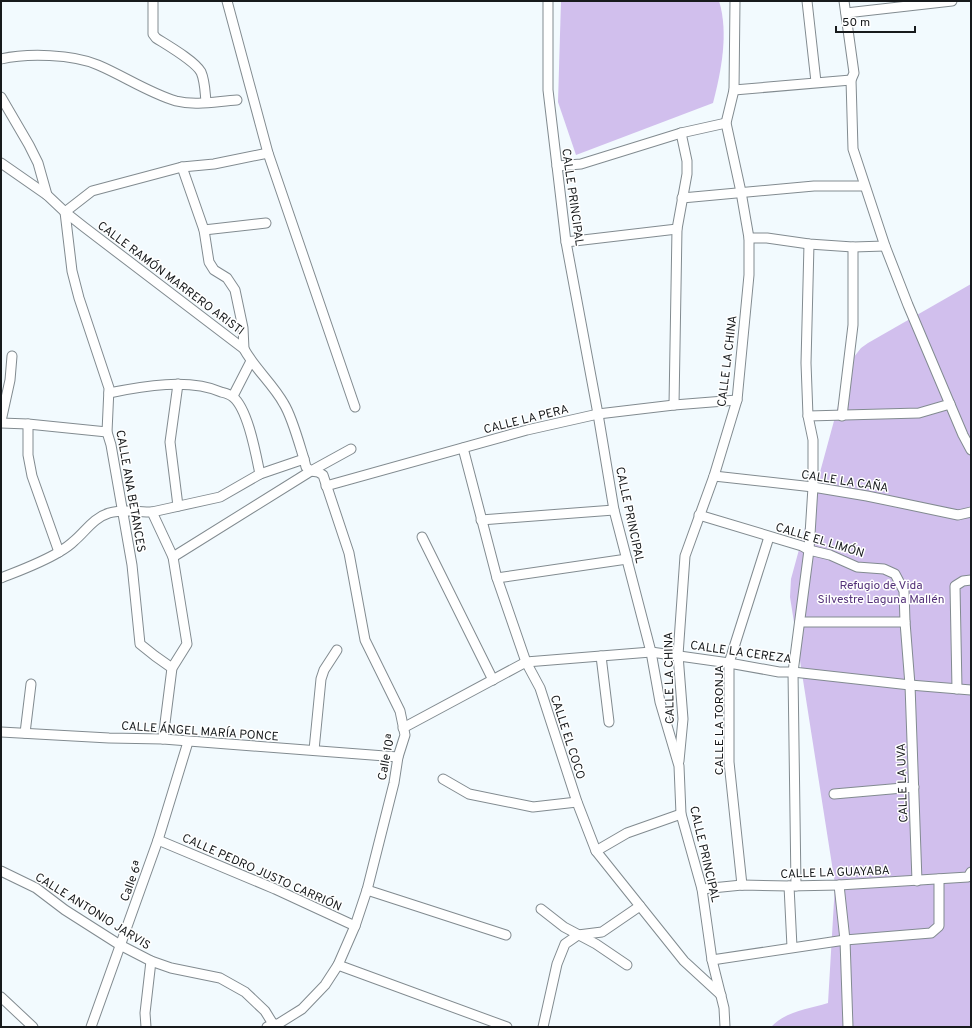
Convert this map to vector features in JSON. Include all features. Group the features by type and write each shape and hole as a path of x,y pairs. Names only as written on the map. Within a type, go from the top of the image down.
{"street":[{"path":"153,1 154,34 156,38 195,64 200,71 206,102"},
{"path":"227,1 268,153 355,407"},
{"name":"CALLE PRINCIPAL","path":"548,1 548,90 554,154 557,166 566,242 614,510 651,652 660,702 679,766 681,814 702,888 712,960 724,1008 727,1027"},
{"name":"CALLE LA CHINA","path":"679,766 683,719 678,655 685,556 714,476 737,400 749,276 749,238 726,123 734,90 735,1"},
{"path":"807,1 816,82"},
{"path":"844,1 854,73 851,80 853,149 885,246 962,435 971,450"},
{"path":"846,13 952,1"},
{"path":"1,58 17,56 68,58 96,64 176,101 190,103 237,100"},
{"path":"734,90 851,80"},
{"path":"1,97 29,145 38,164 47,195"},
{"path":"557,166 581,164 681,133 726,123"},
{"path":"674,405 676,229 687,174 687,161 681,133"},
{"path":"65,212 92,191 182,167 214,164 268,153"},
{"name":"CALLE RAMÓN MARRERO ARISTI","path":"1,163 47,195 65,212 244,349 251,361 271,384 285,405 306,467 311,471"},
{"path":"182,167 204,230 209,262 214,270 227,278 235,290 243,328 244,349"},
{"path":"682,198 814,186 864,186"},
{"name":"CALLE ANA BETANCES","path":"65,212 72,271 79,298 109,388 107,432 123,510 132,565 140,644 172,668"},
{"path":"204,230 266,223"},
{"path":"566,242 676,229"},
{"path":"749,238 767,238 808,244 853,247 885,246"},
{"path":"792,947 793,672 809,550 813,487 813,440 808,416 806,363 808,244"},
{"path":"842,416 852,325 853,247"},
{"path":"12,356 10,380 1,422 107,432"},
{"path":"232,396 251,361"},
{"path":"178,384 170,442 178,506"},
{"path":"109,393 136,387 178,384 212,387 232,396 241,408 253,443 260,474"},
{"name":"CALLE LA PERA","path":"326,486 527,430 598,414 674,405 737,400"},
{"path":"808,416 919,413 950,404"},
{"path":"28,424 28,455 32,476 59,552"},
{"name":"CALLE EL COCO","path":"463,448 497,578 526,662 540,688 577,802 596,851 684,961 721,995"},
{"path":"173,557 311,471 351,449"},
{"path":"1,578 39,563 59,552 75,540 95,520 108,513 123,510 152,512 220,497 260,474 304,459"},
{"name":"Calle 10ª","path":"275,1025 302,1009 325,984 338,965 355,926 367,890 394,783 398,757 405,735 400,711 365,640 349,553 323,475 318,472 311,471"},
{"name":"CALLE LA CAÑA","path":"714,476 813,487 867,496 958,515 971,512"},
{"path":"482,520 614,510"},
{"path":"152,512 173,557 187,644 172,668 163,739"},
{"name":"CALLE EL LIMÓN","path":"699,515 802,546 809,550 830,555 857,567 884,569 895,574 904,591 904,622 910,685"},
{"name":"CALLE LA TORONJA","path":"742,885 729,762 729,663 769,536"},
{"path":"422,537 493,680"},
{"path":"497,578 627,559"},
{"path":"957,689 955,586 963,581 971,580"},
{"path":"800,622 904,622"},
{"path":"314,750 321,679 324,670 337,650"},
{"name":"CALLE LA CEREZA","path":"403,728 526,662 651,652 678,655 779,672 793,672 971,690"},
{"path":"601,656 609,722"},
{"path":"25,733 31,684"},
{"name":"CALLE LA UVA","path":"910,685 917,881"},
{"name":"CALLE ÁNGEL MARÍA PONCE","path":"1,732 108,738 163,739 398,757"},
{"name":"Calle 6ª","path":"90,1027 158,840 188,742"},
{"path":"443,779 469,794 533,807 577,802"},
{"path":"834,794 914,787"},
{"path":"596,851 628,833 681,814"},
{"name":"CALLE PEDRO JUSTO CARRIÓN","path":"158,840 275,888 355,926"},
{"name":"CALLE ANTONIO JARVIS","path":"1,871 36,888 65,910 120,945 151,961 171,968 220,978 245,992 265,1011 275,1025"},
{"name":"CALLE LA GUAYABA","path":"702,888 742,885 839,885 917,881 969,875"},
{"path":"712,960 845,940 931,933 939,926 939,879"},
{"path":"839,885 845,940 848,1027"},
{"path":"367,890 506,935"},
{"path":"542,1027 557,964 565,944 578,935 602,932 640,906"},
{"path":"541,909 564,927 596,944 627,965"},
{"path":"146,1027 145,1013 151,961"},
{"path":"338,965 507,1027"},
{"path":"1,997 33,1027"}],"green space":[{"path":"561,1 719,1 722,13 724,39 719,78 713,103 576,155 558,102"},
{"name":"Refugio de Vida Silvestre Laguna Mallén","path":"971,284 971,1027 771,1027 783,1017 790,1014 828,1003 835,884 790,597 791,579 850,362 861,348 868,343"}]}
